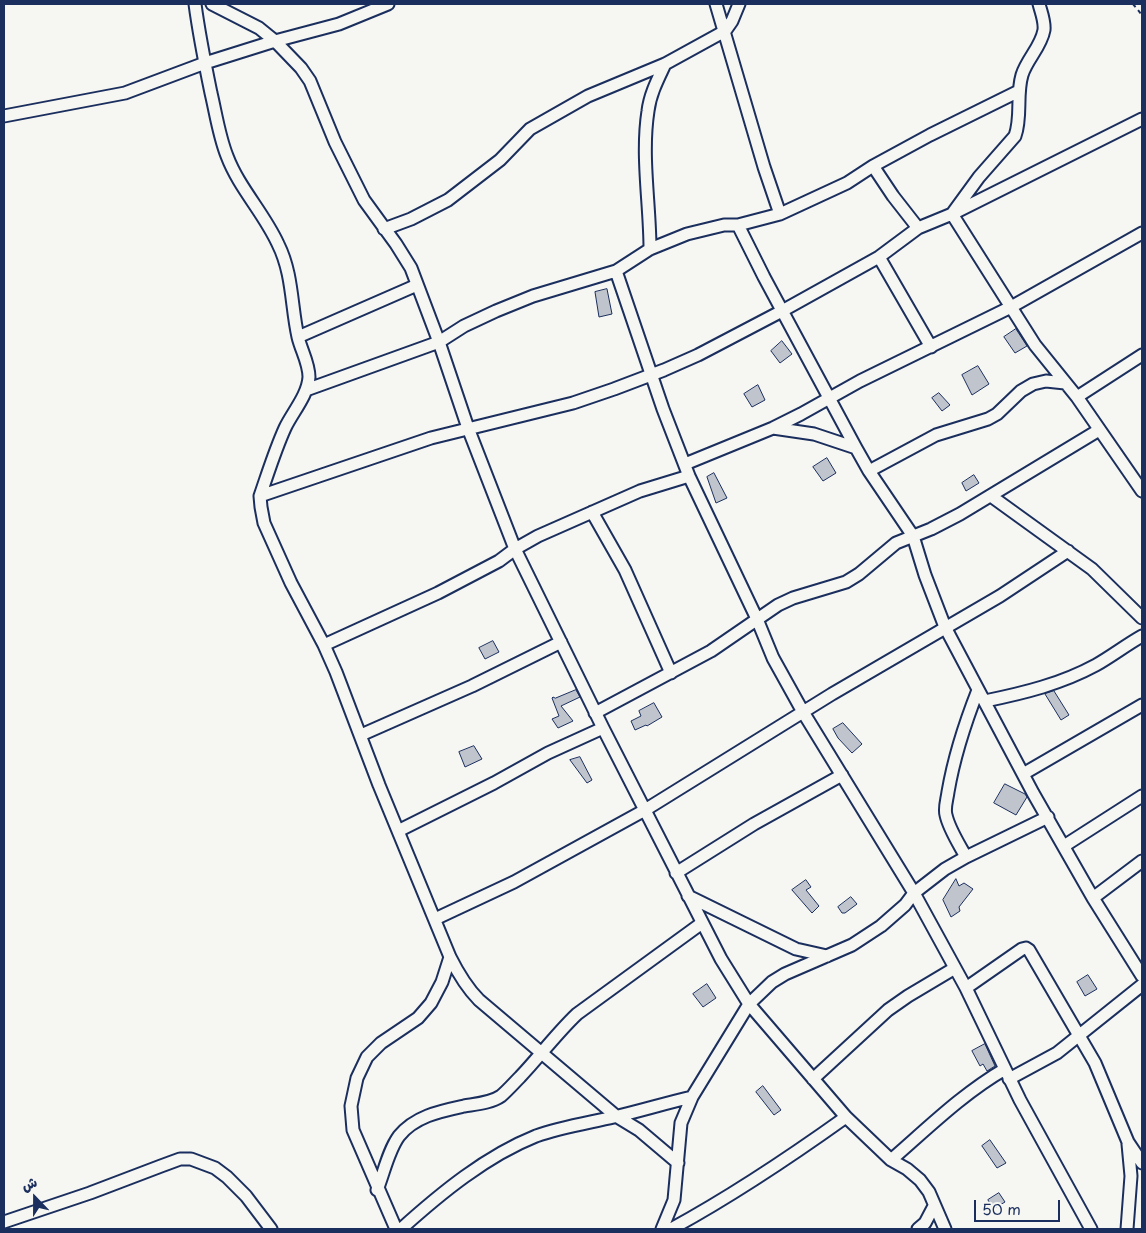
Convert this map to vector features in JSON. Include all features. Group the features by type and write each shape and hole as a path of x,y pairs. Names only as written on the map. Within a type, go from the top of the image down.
{"street":[{"path":"196,4 218,129 227,156 240,183 261,213 285,260 291,283 298,337 308,370 309,378 306,390 285,429 260,496 260,507 264,522 291,583 324,645 450,957 470,990 616,1116 639,1130 678,1163"},
{"path":"212,4 248,22 275,41 292,57 310,81 351,175 364,200 411,268 439,342 468,428 516,549 676,873 702,923 749,1004 846,1117 891,1160 907,1169 920,1180 929,1192 945,1229"},
{"path":"4,116 115,95 205,63 275,41 339,24 388,4"},
{"path":"716,4 764,167 780,214"},
{"path":"384,229 418,216 448,200 500,160 530,129 588,96 665,64 725,31 732,21 739,4"},
{"path":"952,214 979,177 1015,136 1018,128 1019,91 1022,75 1040,43 1044,29 1039,4"},
{"path":"650,250 646,161 648,111 653,89 665,64"},
{"path":"306,390 439,342 464,326 533,296 616,271 650,250 678,237 706,228 738,225 780,214 846,183 930,135 1019,91"},
{"path":"260,496 431,438 573,402 651,376 698,355 879,257 918,228 952,214 1142,119"},
{"path":"873,166 918,228"},
{"path":"952,214 1035,345 1077,397 1142,492"},
{"path":"738,225 856,448 869,471 913,536 925,575 946,627 1023,774 1094,898 1140,968"},
{"path":"685,464 773,428 1011,307 1142,233"},
{"path":"879,257 931,347"},
{"path":"616,271 651,376 689,476 757,619 773,658 803,712 914,893 966,988 1007,1074 1090,1229"},
{"path":"298,337 418,285"},
{"path":"1077,397 1142,355"},
{"path":"869,471 936,435 988,419 997,414 1021,391 1032,384 1046,381 1065,383"},
{"path":"773,428 814,434 856,448"},
{"path":"596,713 672,673 733,637 757,619 793,598 846,582 859,574 896,543 932,529 991,496 1099,430"},
{"path":"324,645 438,593 499,561 538,536 640,491 689,476"},
{"path":"991,496 1068,551 1104,580 1142,618"},
{"path":"592,512 625,570 672,673"},
{"path":"435,919 514,882 644,810 803,712 1000,596 1068,551"},
{"path":"985,701 1024,693 1074,675 1095,665 1142,636"},
{"path":"361,735 454,694 561,642"},
{"path":"966,856 948,821 945,809 951,774 967,716 978,690"},
{"path":"1023,774 1142,705"},
{"path":"398,831 494,783 554,750 603,728"},
{"path":"676,873 748,828 842,775"},
{"path":"1064,846 1142,796"},
{"path":"662,1229 674,1200 682,1123 692,1097 749,1004 772,982 785,974 852,945 875,930 905,905 914,893 933,877 966,856 1048,817"},
{"path":"1094,898 1142,861"},
{"path":"688,896 796,949 827,956"},
{"path":"378,1190 391,1152 399,1136 410,1126 423,1117 438,1112 495,1099 507,1090 542,1053 562,1028 577,1014 702,923"},
{"path":"966,988 1022,949 1026,948 1029,950 1100,1073 1128,1142 1142,1163"},
{"path":"396,1229 353,1130 351,1106 357,1078 367,1057 381,1043 418,1018 431,1003 442,982 450,957"},
{"path":"813,1079 888,1010 955,968"},
{"path":"891,1160 959,1100 984,1081 1007,1074 1057,1053 1142,985"},
{"path":"401,1229 469,1175 517,1145 538,1136 692,1097"},
{"path":"671,1229 734,1192 846,1117"},
{"path":"1127,1229 1131,1176 1128,1142"},
{"path":"4,1222 90,1193 170,1162 190,1159 215,1168 226,1177 246,1196 271,1229"},
{"path":"918,1229 925,1223 934,1206"}],"path":[{"path":"1133,4 1142,15"}],"building":[{"path":"607,289 612,314 599,317 595,292"},
{"path":"1016,329 1027,346 1015,353 1004,337"},
{"path":"782,341 792,354 780,363 771,351"},
{"path":"978,366 989,384 972,395 962,375"},
{"path":"758,385 765,400 752,407 744,394"},
{"path":"939,393 950,405 942,411 932,398"},
{"path":"827,458 836,473 823,481 813,467"},
{"path":"714,473 727,498 716,503 707,477"},
{"path":"974,475 979,483 966,491 962,483"},
{"path":"493,641 499,652 485,659 479,648"},
{"path":"576,690 580,697 561,706 573,721 558,728 552,719 559,716 552,698"},
{"path":"1054,691 1069,715 1061,720 1045,694"},
{"path":"654,703 662,717 647,726 635,730 631,721 641,716 639,711"},
{"path":"843,723 862,744 852,753 838,738 833,729"},
{"path":"474,746 482,759 465,767 459,752"},
{"path":"580,757 592,780 587,783 570,760"},
{"path":"1005,784 1025,794 1027,797 1016,815 994,803"},
{"path":"956,879 959,886 964,883 973,889 959,907 960,911 951,917 943,900"},
{"path":"806,880 811,887 806,890 819,906 812,913 792,890"},
{"path":"851,897 857,904 845,913 842,913 838,907"},
{"path":"1088,975 1097,989 1085,996 1077,982"},
{"path":"707,984 716,998 703,1007 693,994"},
{"path":"985,1044 995,1066 987,1071 983,1064 980,1066 972,1051"},
{"path":"763,1086 781,1110 774,1115 756,1092"},
{"path":"990,1140 1006,1163 997,1168 982,1146"},
{"path":"999,1193 1005,1202 993,1209 988,1200"}]}
